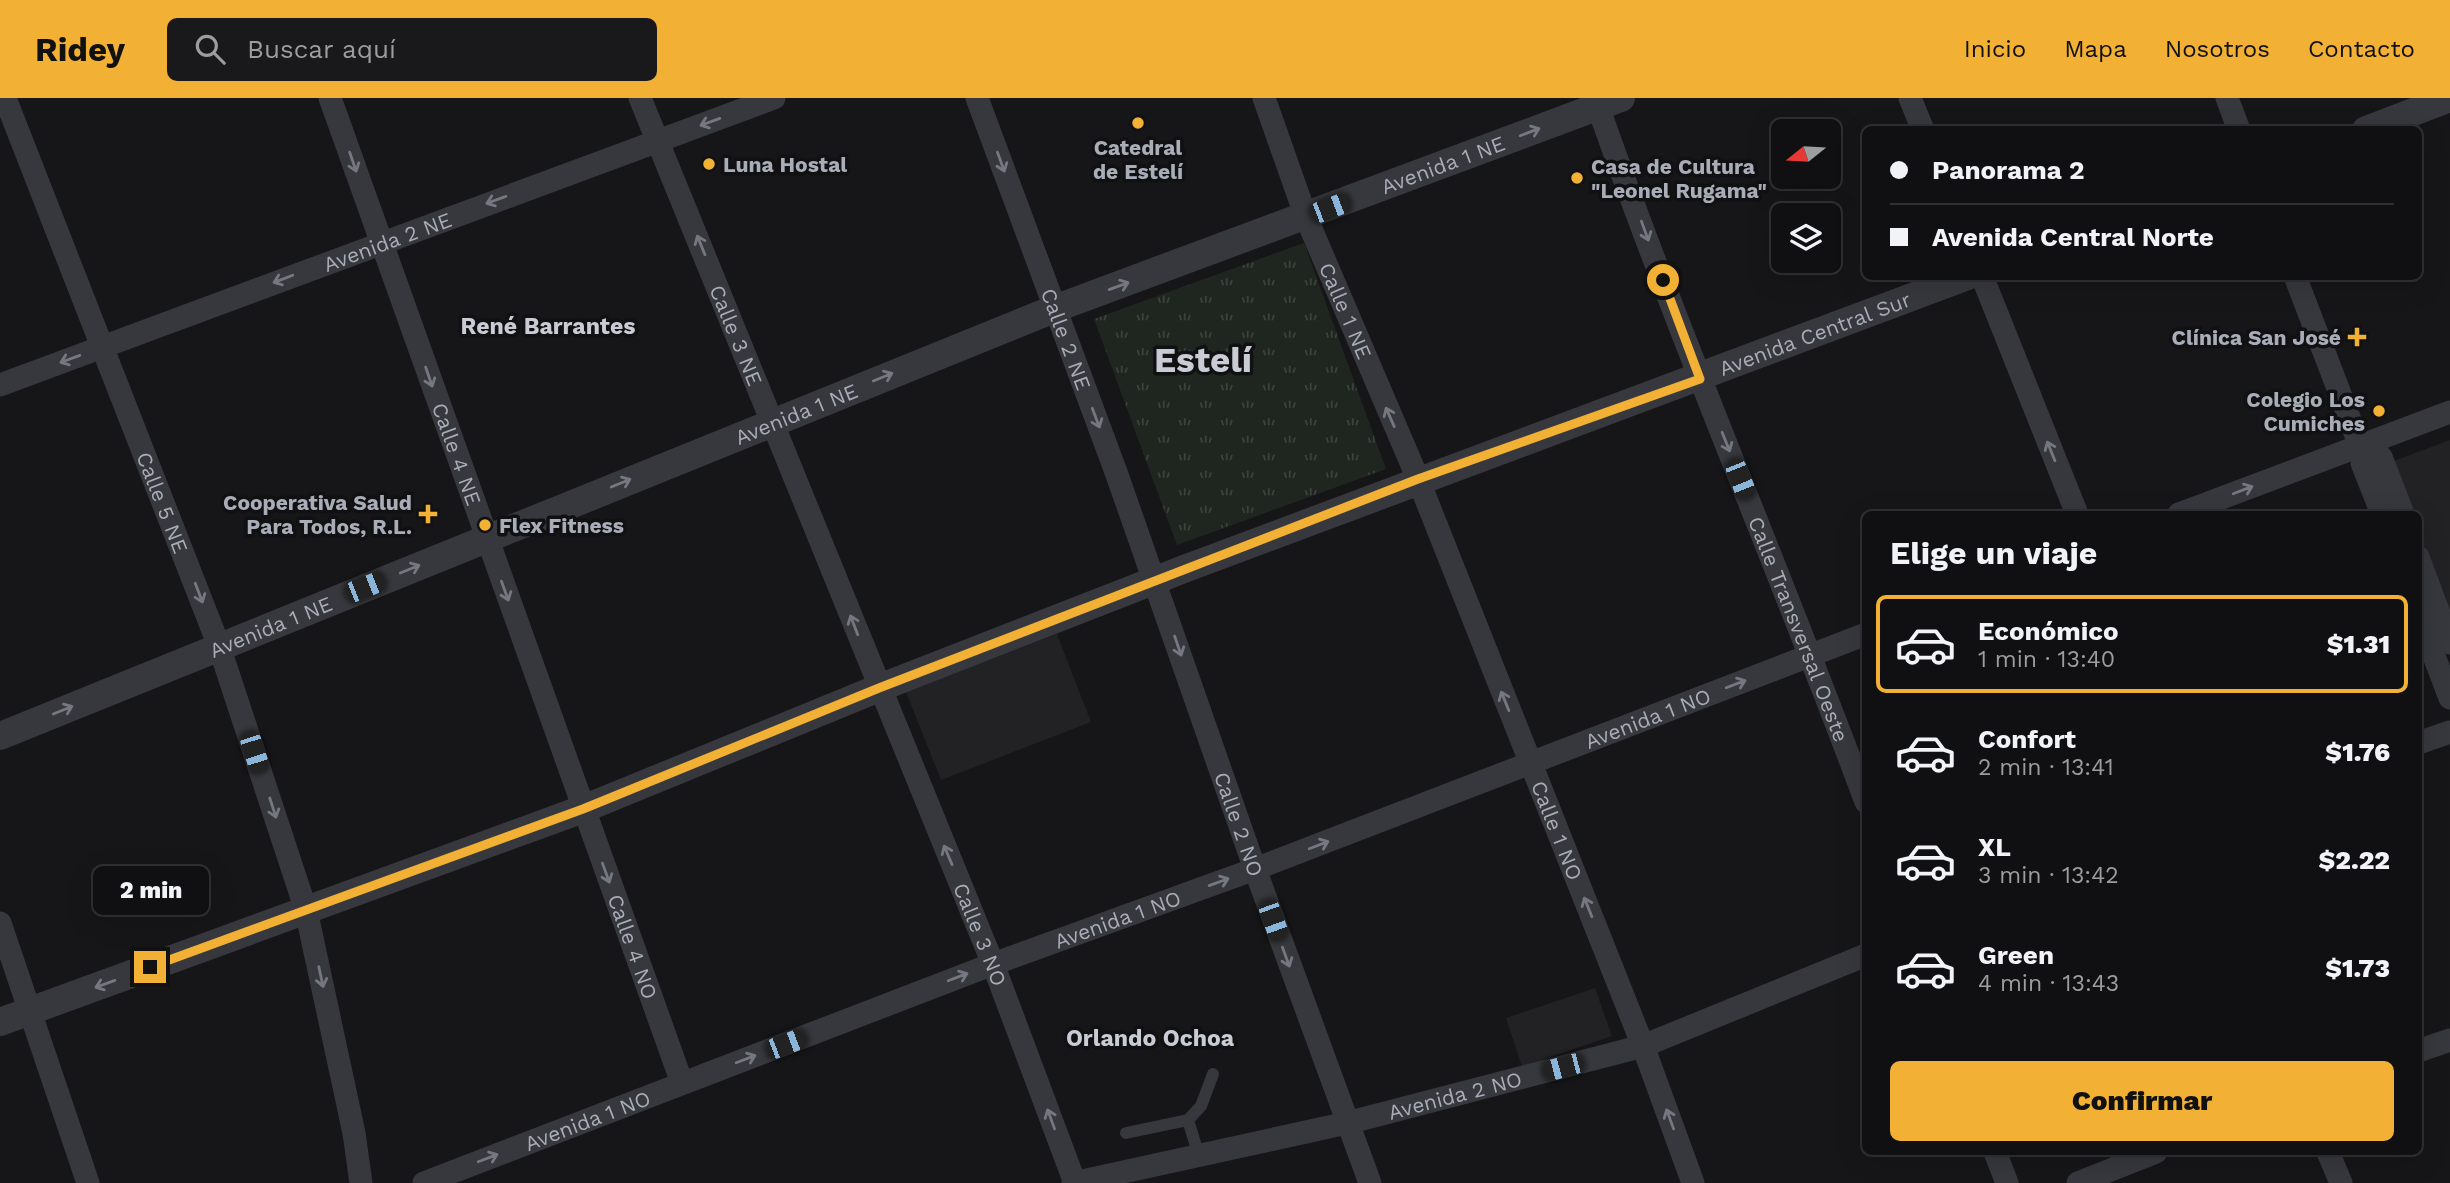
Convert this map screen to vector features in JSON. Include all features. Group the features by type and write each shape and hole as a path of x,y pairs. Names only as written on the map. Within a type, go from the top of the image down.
{"street":[{"name":"Calle 5 NE","path":"5,98 219,646 306,910 354,1133 361,1183"},
{"name":"Calle 4 NE","path":"330,98 583,809"},
{"name":"Calle 3 NE","path":"640,98 774,421 879,688"},
{"name":"Avenida 2 NE","path":"0,385 774,98"},
{"name":"Calle 2 NE","path":"977,98 1155,582"},
{"name":"Calle 1 NE","path":"1264,98 1306,217 1418,479"},
{"path":"1910,98 1921,126"},
{"path":"2227,98 2238,126"},
{"path":"2376,126 2450,98"},
{"name":"Avenida 1 NE","path":"0,736 1054,309 1306,217 1605,101"},
{"name":"Calle Transversal Oeste","path":"1605,101 1700,379 1811,654 1862,791"},
{"name":"Avenida Central Sur","path":"0,1022 583,809 879,688 1418,479 1700,379 1958,280"},
{"path":"1984,280 2076,511"},
{"path":"2297,280 2360,446 2362,463 2381,511"},
{"path":"2187,511 2450,412"},
{"path":"2360,446 2381,457 2402,511"},
{"name":"Calle 1 NO","path":"1418,479 1643,1046 1693,1183"},
{"path":"2422,568 2450,643"},
{"name":"Calle 2 NO","path":"1155,582 1255,869 1370,1183"},
{"path":"2422,624 2450,698"},
{"name":"Avenida 1 NO","path":"424,1183 993,964 1255,869 1862,635"},
{"name":"Calle 3 NO","path":"879,688 993,964 1074,1183"},
{"path":"2422,742 2450,732"},
{"name":"Calle 4 NO","path":"583,809 682,1083"},
{"path":"0,923 88,1183"},
{"name":"Avenida 2 NO","path":"1074,1183 1347,1123 1643,1046 1862,958"},
{"path":"2422,1050 2450,1040"},
{"path":"1996,1155 2007,1183"},
{"path":"2078,1183 2148,1155"},
{"path":"2330,1155 2341,1183"}],"lane":[{"path":"1126,1133 1188,1120 1201,1106 1213,1074"},
{"path":"1188,1120 1199,1156"}],"shaded area":[{"path":"2450,440 2450,638 2422,561 2422,511 2403,511 2386,464"},
{"path":"1057,634 1091,722 941,780 906,692"},
{"path":"1595,988 1612,1036 1522,1067 1506,1018"}],"green space":[{"path":"1304,243 1386,469 1177,545 1094,319"}],"place":[{"name":"Catedral de Estelí","path":"1138,123"},
{"name":"Luna Hostal","path":"709,164"},
{"name":"Casa de Cultura \"Leonel Rugama\"","path":"1577,178"},
{"name":"Clínica San José","path":"2357,337"},
{"name":"Colegio Los Cumiches","path":"2379,411"},
{"name":"Cooperativa Salud Para Todos, R.L.","path":"428,514"},
{"name":"Flex Fitness","path":"485,525"}],"district":[{"name":"René Barrantes","path":"548,326"},
{"name":"Estelí","path":"1203,360"},
{"name":"Orlando Ochoa","path":"1150,1038"}],"route":[{"path":"150,967 583,809 879,688 1418,479 1700,379 1663,280"}]}
